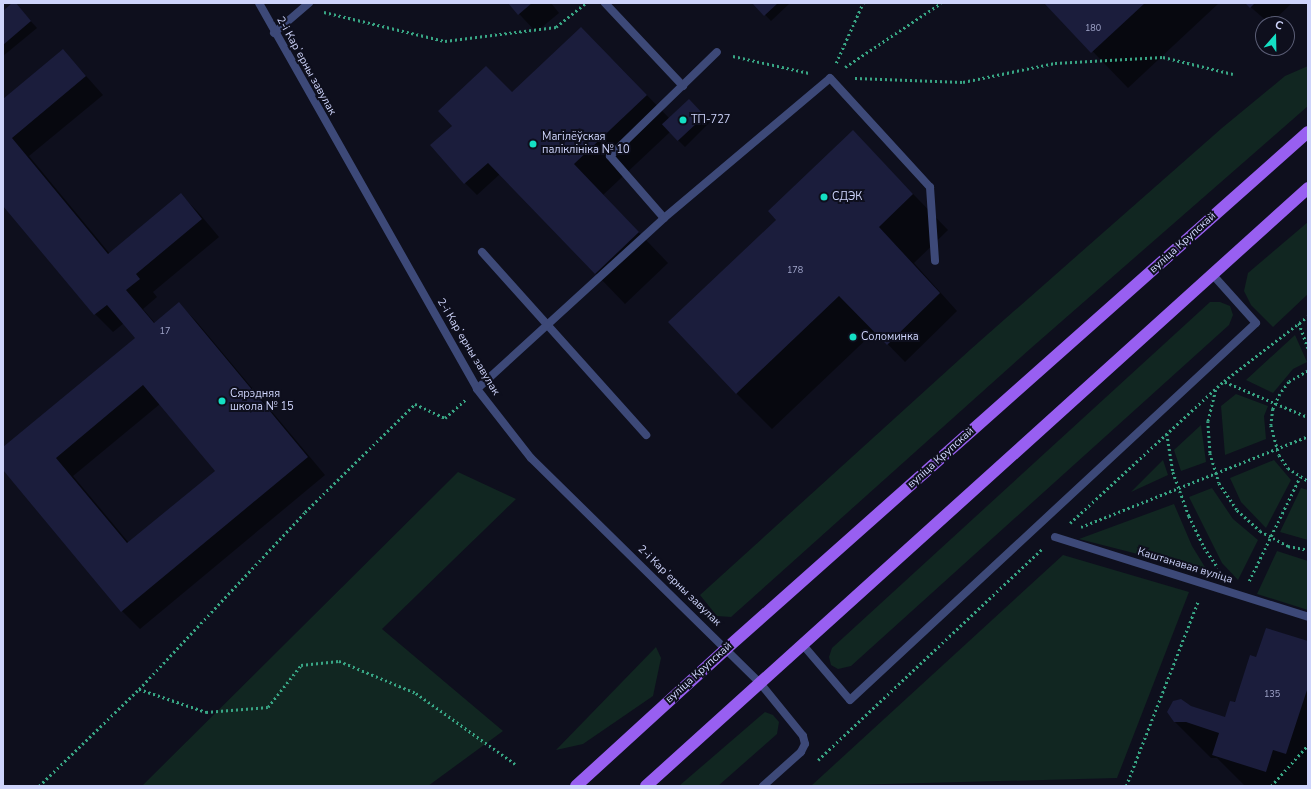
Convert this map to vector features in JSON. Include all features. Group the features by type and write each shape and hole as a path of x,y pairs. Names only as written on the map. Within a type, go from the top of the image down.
{"main road":[{"name":"вуліца Крупскай","path":"576,786 727,648 1308,132"},
{"path":"646,786 1308,188"}],"street":[{"name":"2-і Карʼерны завулак","path":"259,3 274,33 478,389 531,458 727,648 760,683 803,736 805,744 801,752 763,786"},
{"path":"605,3 683,86"},
{"path":"274,33 306,5"},
{"path":"664,218 610,156 717,52"},
{"path":"478,389 664,218 830,78 930,187 935,261"},
{"path":"482,252 547,327 646,435"},
{"path":"803,645 850,700 1256,323 1212,274"},
{"name":"Каштанавая вуліца","path":"1055,537 1308,618"}],"path":[{"path":"306,5 445,41 556,27 586,3"},
{"path":"830,78 863,3"},
{"path":"830,78 941,3"},
{"path":"717,52 830,78 963,82 1055,63 1163,57 1232,74"},
{"path":"1299,323 1308,348"},
{"path":"1308,371 1290,382 1276,403 1271,425 1276,448 1288,468 1308,481"},
{"path":"1224,381 1308,417"},
{"path":"39,786 139,688 304,512 415,404 445,418 478,389"},
{"path":"1216,389 1208,421 1210,452 1219,483 1237,510 1260,531 1288,546 1308,550"},
{"path":"1167,434 1168,453 1179,487 1204,547 1221,572 1242,596 1300,477"},
{"path":"1055,537 1308,436"},
{"path":"1126,786 1204,584"},
{"path":"139,688 206,712 268,707 301,665 339,661 416,693 515,764"},
{"path":"1252,786 1272,786 1308,745"}],"green space":[{"path":"1308,66 1308,106 1030,349 731,617 717,616 700,595 971,349 1222,128 1285,76"},
{"path":"1308,222 1308,294 1273,327 1251,305 1244,291 1248,273"},
{"path":"1210,302 1220,302 1230,306 1233,315 1229,325 851,666 838,669 831,665 829,657 832,648"},
{"path":"1295,335 1307,362 1293,369 1273,393 1246,380"},
{"path":"1236,394 1268,406 1264,416 1266,439 1225,455 1221,406"},
{"path":"1201,425 1206,462 1181,471 1174,450"},
{"path":"1163,460 1168,475 1131,492"},
{"path":"1274,460 1291,480 1266,528 1241,502 1230,478"},
{"path":"458,472 516,499 382,629 503,731 428,786 142,786"},
{"path":"1212,488 1233,519 1258,540 1238,580 1222,563 1189,497"},
{"path":"1301,488 1308,490 1308,540 1280,532"},
{"path":"1174,504 1192,546 1208,572 1079,539"},
{"path":"1277,551 1308,561 1308,610 1257,594"},
{"path":"1063,555 1189,592 1117,778 811,786"},
{"path":"656,647 661,658 653,696 583,744 556,750"},
{"path":"765,712 773,715 779,722 777,734 718,786 679,786"}],"building":[{"path":"12,3 16,3 31,21 3,45 3,11"},
{"path":"508,3 532,3 518,15"},
{"path":"752,3 778,3 764,16"},
{"path":"1044,3 1145,3 1091,53"},
{"path":"1245,3 1255,3 1250,8"},
{"name":"Магілёўская паліклініка № 10","path":"581,27 647,95 574,164 639,232 595,274 488,163 464,184 430,145 452,126 438,111 486,66 512,92"},
{"path":"63,49 86,76 12,138 108,254 181,193 202,219 136,274 140,279 126,290 154,323 179,302 308,457 121,612 3,470 3,447 135,338 107,305 94,315 3,206 3,99","holes":["143,385 215,471 127,543 56,458"]},
{"name":"ТП-727","path":"689,99 705,116 678,141 662,124"},
{"path":"853,130 913,194 879,227 940,293 887,345 839,296 736,394 668,322 776,220 768,211"},
{"path":"1266,628 1308,641 1308,687 1286,754 1273,750 1266,772 1212,755 1219,733 1186,722 1174,722 1167,712 1173,701 1181,699 1191,706 1225,717 1230,701 1235,702 1250,655 1256,657"}],"place":[{"name":"ТП-727","path":"683,120"},
{"name":"Магілёўская паліклініка № 10","path":"533,144"},
{"name":"СДЭК","path":"824,197"},
{"name":"Соломинка","path":"853,337"},
{"name":"Сярэдняя школа № 15","path":"222,401"}]}
